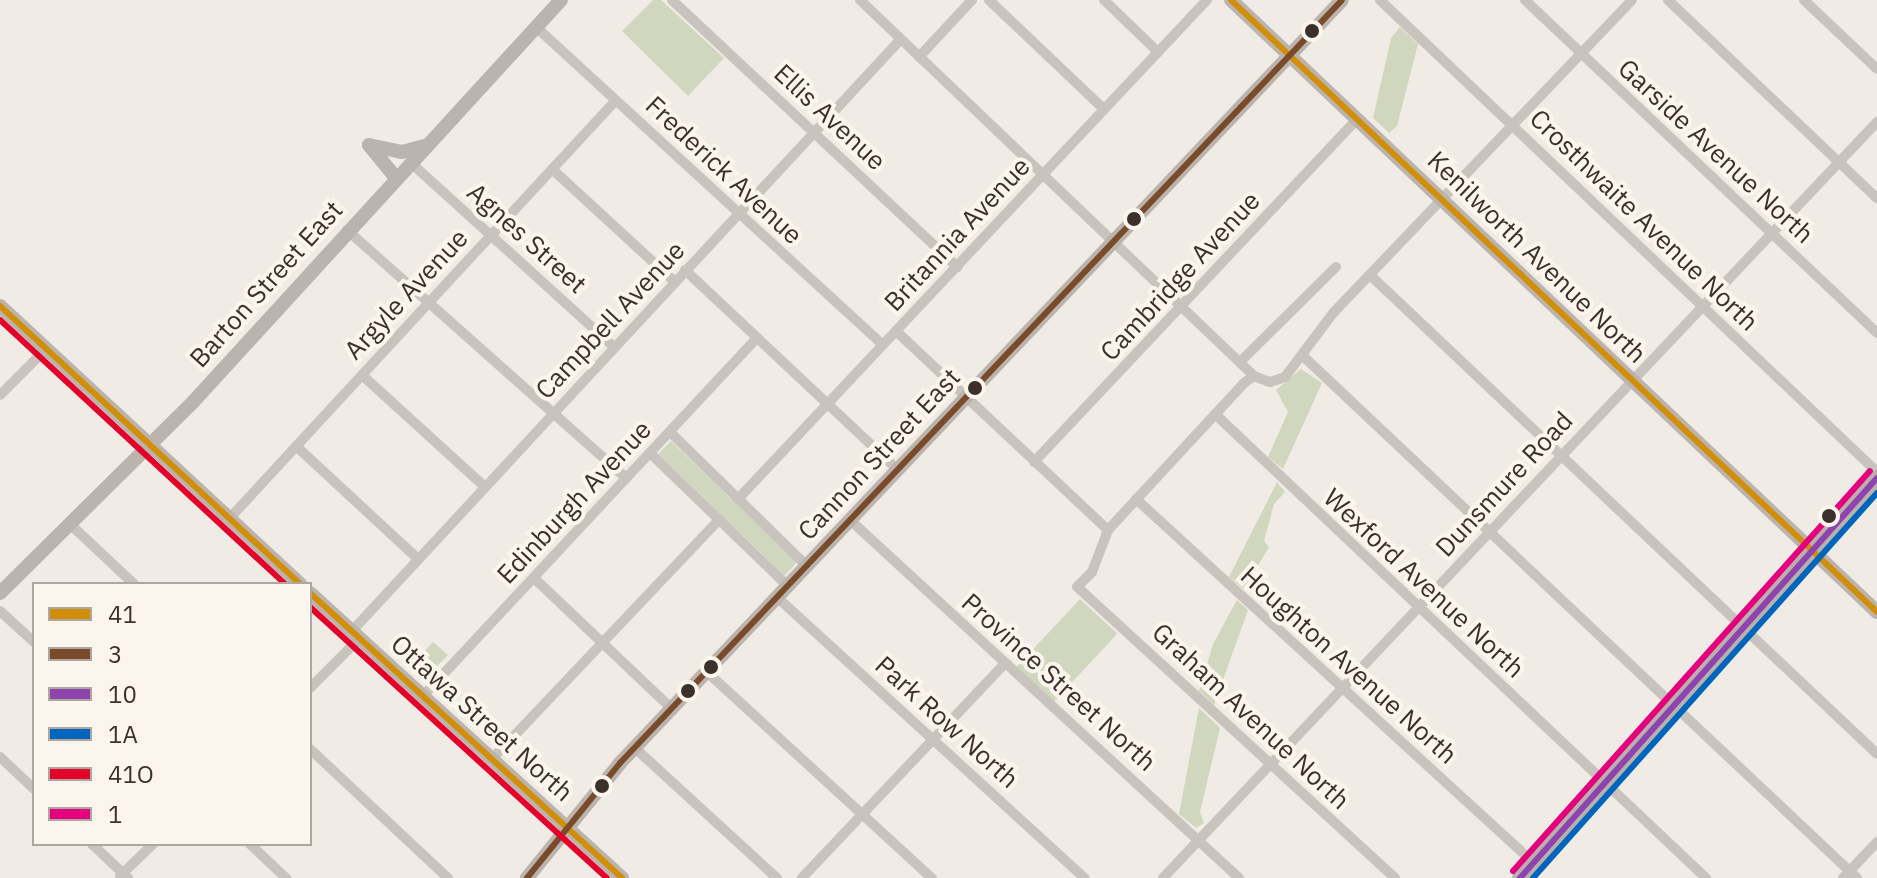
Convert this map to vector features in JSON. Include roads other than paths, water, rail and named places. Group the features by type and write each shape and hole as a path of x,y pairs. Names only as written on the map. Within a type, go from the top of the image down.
{"main road":[{"name":"Barton Street East","path":"0,593 149,447 561,0"},
{"name":"Kenilworth Avenue North","path":"1231,0 1877,612"},
{"name":"Cannon Street East","path":"527,878 566,828 636,749 784,593 849,519 1342,0"},
{"path":"396,178 369,145 402,152 425,146"},
{"path":"0,306 298,582"},
{"path":"1520,878 1739,626 1877,475"},
{"name":"Ottawa Street North","path":"312,595 622,878"}],"street":[{"name":"Ellis Avenue","path":"672,0 957,267"},
{"path":"860,0 1254,376 1281,380 1370,275 1632,0"},
{"path":"919,57 972,0"},
{"path":"989,0 1104,109"},
{"path":"1104,0 1158,52"},
{"name":"Britannia Avenue","path":"738,499 1207,0"},
{"name":"Crosthwaite Avenue North","path":"1380,0 1877,475"},
{"name":"Garside Avenue North","path":"1525,0 1877,333"},
{"path":"1668,0 1877,198"},
{"path":"1804,0 1877,69"},
{"name":"Frederick Avenue","path":"536,27 882,344"},
{"name":"Campbell Avenue","path":"312,686 418,559 901,39"},
{"name":"Argyle Avenue","path":"229,519 616,100"},
{"name":"Cambridge Avenue","path":"1034,462 1357,119"},
{"name":"Dunsmure Road","path":"1163,878 1877,122"},
{"name":"Agnes Street","path":"410,162 614,347"},
{"path":"552,169 675,282"},
{"path":"347,230 626,478"},
{"path":"1240,362 1336,267"},
{"path":"685,270 897,469"},
{"path":"1370,275 1877,754"},
{"path":"896,331 1108,530 1254,376"},
{"name":"Edinburgh Avenue","path":"423,696 757,338"},
{"path":"0,395 45,350"},
{"path":"1303,356 1850,876 1877,842"},
{"path":"362,375 485,487"},
{"name":"Wexford Avenue North","path":"1215,414 1706,878"},
{"path":"670,432 808,567"},
{"path":"296,446 418,559"},
{"name":"Park Row North","path":"650,453 719,520 784,593 932,738 1085,878"},
{"name":"Houghton Avenue North","path":"1136,499 1534,863"},
{"name":"Province Street North","path":"849,519 1239,878"},
{"path":"492,759 719,520"},
{"path":"70,524 132,582"},
{"name":"Graham Avenue North","path":"1108,530 1092,572 1077,587 1395,878"},
{"path":"534,578 673,710"},
{"path":"0,611 32,640"},
{"path":"802,878 1005,663"},
{"path":"708,673 932,878"},
{"path":"636,749 777,878"},
{"path":"312,751 448,878"},
{"path":"0,757 32,787"},
{"path":"94,846 123,876 151,846"},
{"path":"252,846 286,878"}]}
